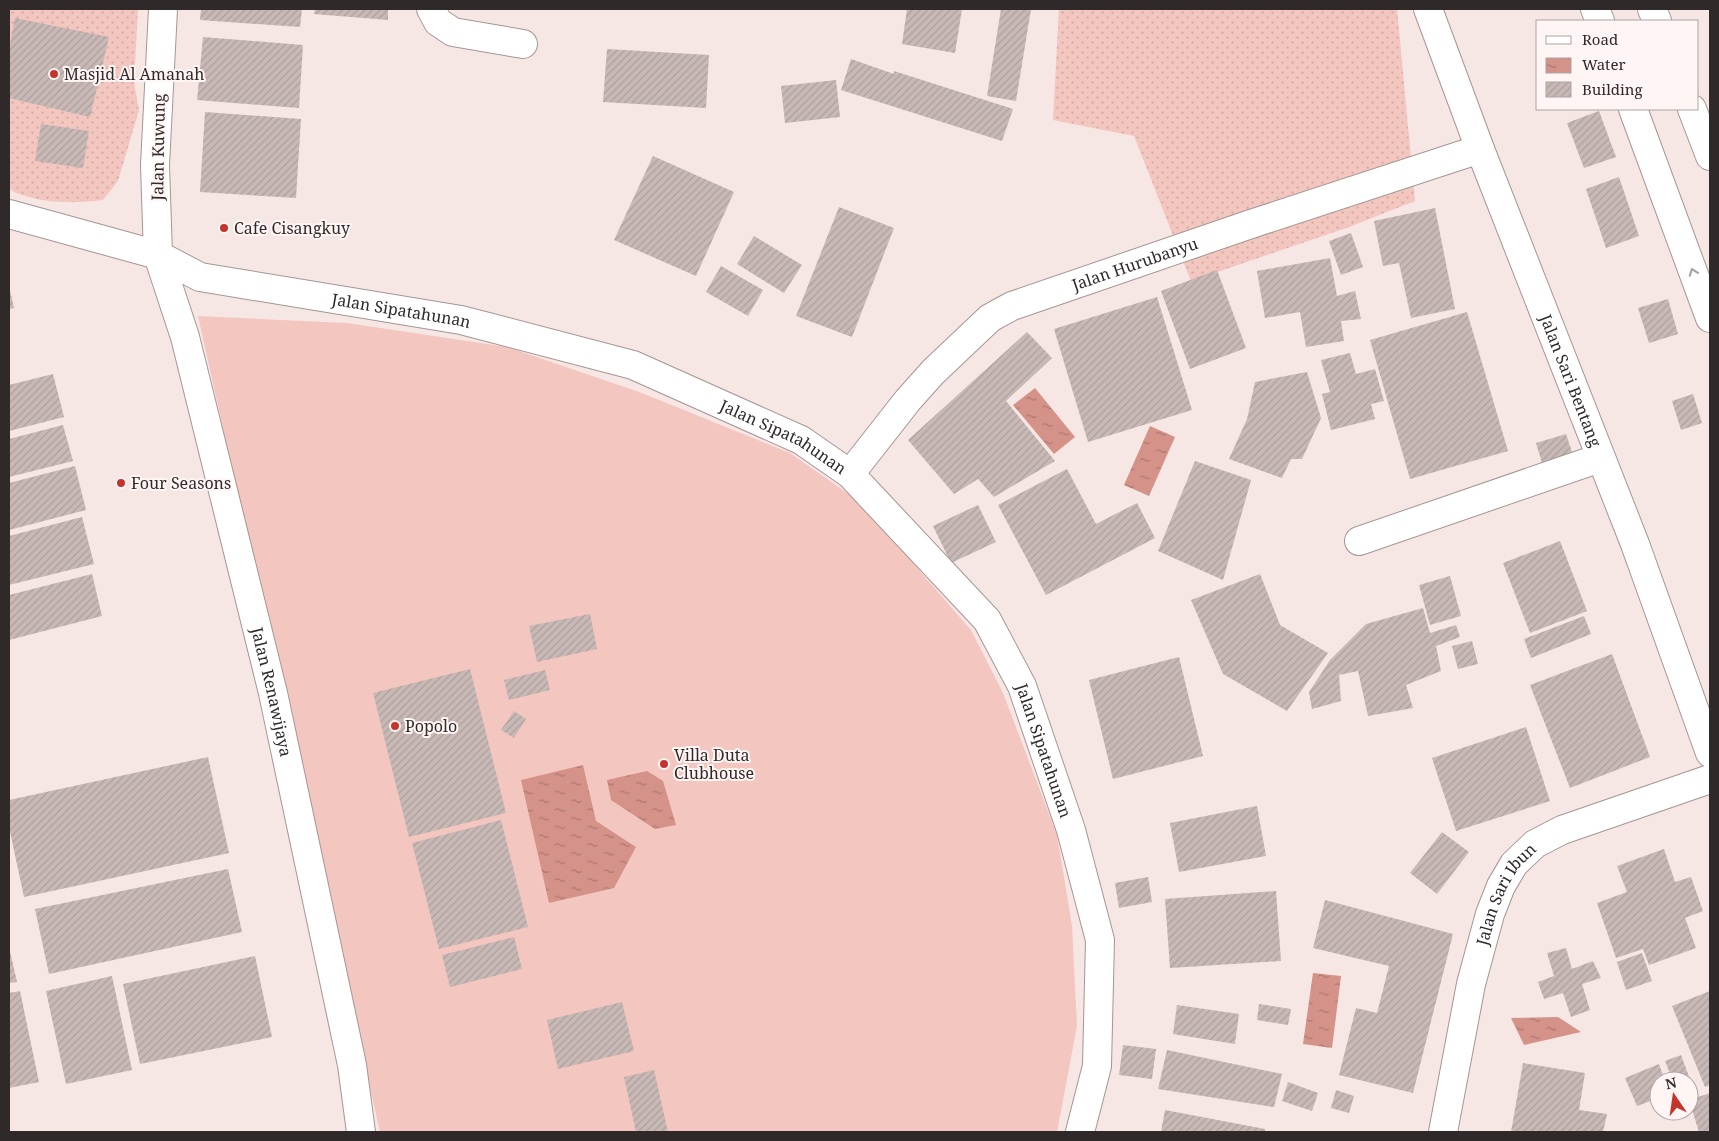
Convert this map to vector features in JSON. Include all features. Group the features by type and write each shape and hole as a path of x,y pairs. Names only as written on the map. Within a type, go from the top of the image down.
{"street":[{"name":"Jalan Kuwung","path":"158,255 155,165 163,9"},
{"path":"431,9 438,22 453,32 523,44"},
{"name":"Jalan Sari Bentang","path":"1428,9 1480,149 1635,544 1710,754"},
{"path":"1632,110 1710,318"},
{"path":"1692,110 1710,156"},
{"name":"Jalan Hurubanyu","path":"850,474 908,400 933,372 990,318 1012,306 1251,224 1480,149"},
{"name":"Jalan Sipatahunan","path":"9,214 158,255 200,277 461,320 633,365 801,440 850,474 987,620 1022,686 1071,830 1100,940 1097,1066 1080,1132"},
{"name":"Jalan Renawijaya","path":"158,255 185,337 273,693 352,1065 361,1132"},
{"path":"1358,540 1600,458"},
{"name":"Jalan Sari Ibun","path":"1443,1132 1471,984 1490,914 1501,886 1514,864 1535,844 1562,830 1710,779"}],"shaded area":[{"path":"9,9 138,9 134,83 139,110 118,181 103,200 54,202 19,194 12,191 9,187"},
{"path":"1059,9 1397,9 1415,201 1349,227 1191,281 1134,136 1053,120"},
{"name":"Villa Duta Clubhouse","path":"198,316 347,323 507,347 642,393 790,453 867,507 971,630 1003,693 1057,835 1072,926 1077,1026 1057,1132 380,1132"}],"water":[{"path":"1035,388 1075,437 1054,454 1013,405"},
{"path":"1150,426 1175,437 1149,496 1124,485"},
{"path":"583,765 596,821 636,847 614,888 549,903 521,780"},
{"path":"647,771 663,781 676,825 655,829 611,800 607,780"},
{"path":"1313,973 1341,976 1332,1048 1303,1044"},
{"path":"1558,1017 1581,1032 1524,1045 1511,1018"}],"building":[{"path":"201,9 302,9 300,27 200,20"},
{"path":"315,9 388,9 388,20 314,14"},
{"path":"907,9 962,9 955,53 902,44"},
{"path":"1001,9 1031,9 1016,101 987,96"},
{"name":"Masjid Al Amanah","path":"15,18 109,37 90,117 9,98 9,50"},
{"path":"203,37 303,45 299,108 197,100"},
{"path":"607,49 709,55 706,108 603,102"},
{"path":"851,59 894,74 894,71 1013,109 1002,141 841,90"},
{"path":"836,80 840,117 785,123 781,86"},
{"path":"1599,111 1616,157 1584,168 1567,123"},
{"path":"205,112 301,119 296,198 200,192"},
{"path":"41,124 89,131 83,168 35,161"},
{"path":"653,156 734,192 696,276 614,240"},
{"path":"1619,177 1639,236 1606,248 1586,189"},
{"path":"839,207 894,228 852,337 796,316"},
{"path":"1435,208 1455,309 1411,318 1399,263 1383,266 1374,221"},
{"path":"1351,233 1363,267 1341,275 1329,241"},
{"path":"754,236 802,265 784,293 737,264"},
{"path":"1330,258 1337,296 1355,291 1361,319 1341,321 1344,341 1306,347 1300,312 1265,318 1257,271"},
{"path":"721,266 763,290 748,316 706,292"},
{"path":"1217,270 1246,348 1190,369 1161,291"},
{"path":"9,286 14,308 9,309"},
{"path":"1157,297 1192,410 1088,442 1054,329"},
{"path":"1668,299 1678,334 1649,343 1638,308"},
{"path":"1467,312 1508,451 1410,479 1370,340"},
{"path":"1027,332 1052,358 1006,401 1055,461 994,497 978,479 954,494 908,440"},
{"path":"1350,353 1356,374 1375,369 1384,401 1371,404 1375,419 1331,430 1322,394 1330,392 1321,360"},
{"path":"1307,372 1321,418 1302,459 1291,459 1282,478 1229,459 1247,419 1255,382"},
{"path":"53,374 64,417 9,431 9,385"},
{"path":"1693,394 1702,423 1681,430 1672,401"},
{"path":"63,425 73,461 9,477 9,439"},
{"path":"1566,434 1573,455 1542,463 1536,443"},
{"path":"1195,461 1251,480 1223,580 1158,551"},
{"path":"75,466 86,510 9,530 9,483"},
{"path":"1067,469 1096,524 1137,503 1155,538 1046,595 998,505"},
{"path":"978,505 996,542 951,563 933,526"},
{"path":"82,517 94,564 9,585 9,536"},
{"path":"1560,541 1587,611 1530,633 1503,563"},
{"path":"92,574 102,616 9,640 9,595"},
{"path":"1260,574 1280,625 1328,653 1287,711 1223,674 1191,600"},
{"path":"1450,576 1461,616 1430,625 1419,585"},
{"path":"1423,608 1430,633 1456,625 1460,637 1436,646 1441,671 1406,685 1413,708 1368,716 1358,671 1339,675 1341,701 1312,709 1309,692 1330,660 1366,624"},
{"path":"590,614 597,649 537,662 529,626"},
{"path":"1584,616 1591,634 1531,658 1524,639"},
{"path":"1472,641 1478,664 1458,669 1452,646"},
{"path":"1612,654 1650,757 1570,788 1530,685"},
{"path":"1179,657 1203,756 1113,779 1089,680"},
{"path":"470,669 506,813 409,837 373,693"},
{"path":"545,670 550,690 509,700 504,680"},
{"path":"514,711 526,719 514,738 501,730"},
{"path":"1526,727 1550,801 1456,831 1432,758"},
{"path":"208,757 229,853 24,897 9,827 9,800"},
{"path":"1257,806 1266,856 1179,872 1170,823"},
{"path":"501,820 528,927 439,949 412,843"},
{"path":"1442,832 1469,852 1437,894 1410,873"},
{"path":"1664,849 1675,882 1691,877 1703,911 1685,918 1696,948 1649,965 1643,949 1616,958 1597,903 1627,892 1617,866"},
{"path":"228,869 242,932 49,974 35,909"},
{"path":"1148,877 1152,902 1119,908 1115,883"},
{"path":"1276,891 1281,961 1170,968 1165,899"},
{"path":"1325,900 1453,934 1413,1093 1339,1075 1356,1008 1377,1013 1389,966 1313,948"},
{"path":"514,937 522,969 450,987 442,955"},
{"path":"9,947 17,982 9,983"},
{"path":"1566,948 1572,969 1593,961 1601,978 1582,984 1590,1010 1571,1017 1563,993 1544,999 1538,982 1554,976 1547,953"},
{"path":"1642,953 1652,981 1626,990 1617,962"},
{"path":"255,956 272,1037 140,1064 123,984"},
{"path":"112,976 132,1070 66,1084 46,991"},
{"path":"20,991 39,1082 9,1088 9,993"},
{"path":"1710,991 1710,1085 1705,1087 1672,1006"},
{"path":"622,1002 634,1051 558,1069 547,1020"},
{"path":"1259,1004 1291,1009 1288,1025 1257,1020"},
{"path":"1177,1005 1239,1014 1235,1044 1173,1034"},
{"path":"1123,1045 1156,1049 1152,1079 1119,1075"},
{"path":"1167,1050 1282,1074 1274,1107 1158,1089"},
{"path":"1681,1055 1687,1071 1669,1071 1665,1061"},
{"path":"1523,1063 1585,1073 1579,1110 1607,1114 1603,1132 1511,1132"},
{"path":"1659,1064 1661,1071 1649,1071 1649,1102 1637,1106 1625,1078"},
{"path":"654,1070 668,1132 636,1132 624,1077"},
{"path":"1288,1082 1318,1093 1312,1111 1282,1101"},
{"path":"1336,1090 1354,1096 1349,1113 1331,1108"},
{"path":"1710,1093 1710,1132 1699,1132 1696,1121 1699,1121 1699,1097"},
{"path":"1165,1110 1265,1129 1265,1132 1161,1132"}],"place":[{"name":"Masjid Al Amanah","path":"54,74"},
{"name":"Cafe Cisangkuy","path":"224,228"},
{"name":"Four Seasons","path":"121,483"},
{"name":"Popolo","path":"395,726"},
{"name":"Villa Duta Clubhouse","path":"664,764"}]}
